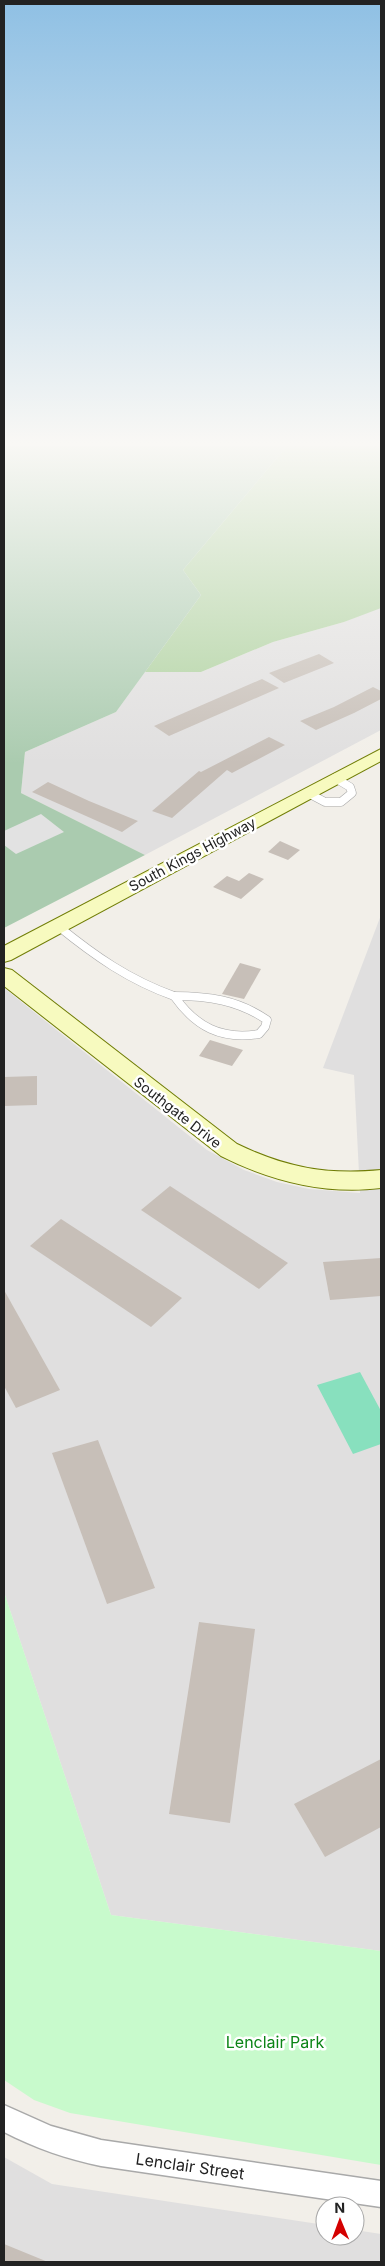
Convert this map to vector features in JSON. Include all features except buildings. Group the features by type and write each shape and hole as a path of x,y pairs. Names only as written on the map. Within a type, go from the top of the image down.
{"main road":[{"name":"South Kings Highway","path":"4,954 381,754"},
{"name":"Southgate Drive","path":"4,975 229,1150 265,1167 290,1174 344,1181 381,1180"}],"street":[{"name":"Lenclair Street","path":"4,2118 25,2130 66,2146 101,2153 381,2194"}],"lane":[{"path":"58,926 96,957 149,987 174,996 194,995 237,1003 255,1011 267,1020 265,1028 259,1034 240,1037 202,1026 185,1011 174,996"}],"shaded area":[{"path":"379,607 381,608 381,730 145,855 21,793 25,752 116,712 145,672 201,672 273,642 344,622"},
{"path":"41,814 64,832 16,854 4,845 4,831"},
{"path":"381,915 381,1951 111,1915 4,1592 4,988 207,1150 244,1170 277,1182 309,1189 360,1193 354,1075 323,1068"},
{"path":"4,2157 52,2184 315,2223 315,2246 365,2246 365,2232 381,2234 381,2262 4,2262"}],"green space":[{"path":"4,552 198,552 183,570 201,595 116,712 25,752 21,793 145,855 4,928"},
{"path":"198,552 381,552 381,608 344,622 273,642 201,672 145,672 201,595 183,570"},
{"path":"360,1372 381,1411 381,1444 353,1454 317,1385"},
{"name":"Lenclair Park","path":"4,1592 111,1915 381,1951 381,2165 70,2113 34,2100 4,2080"}]}
